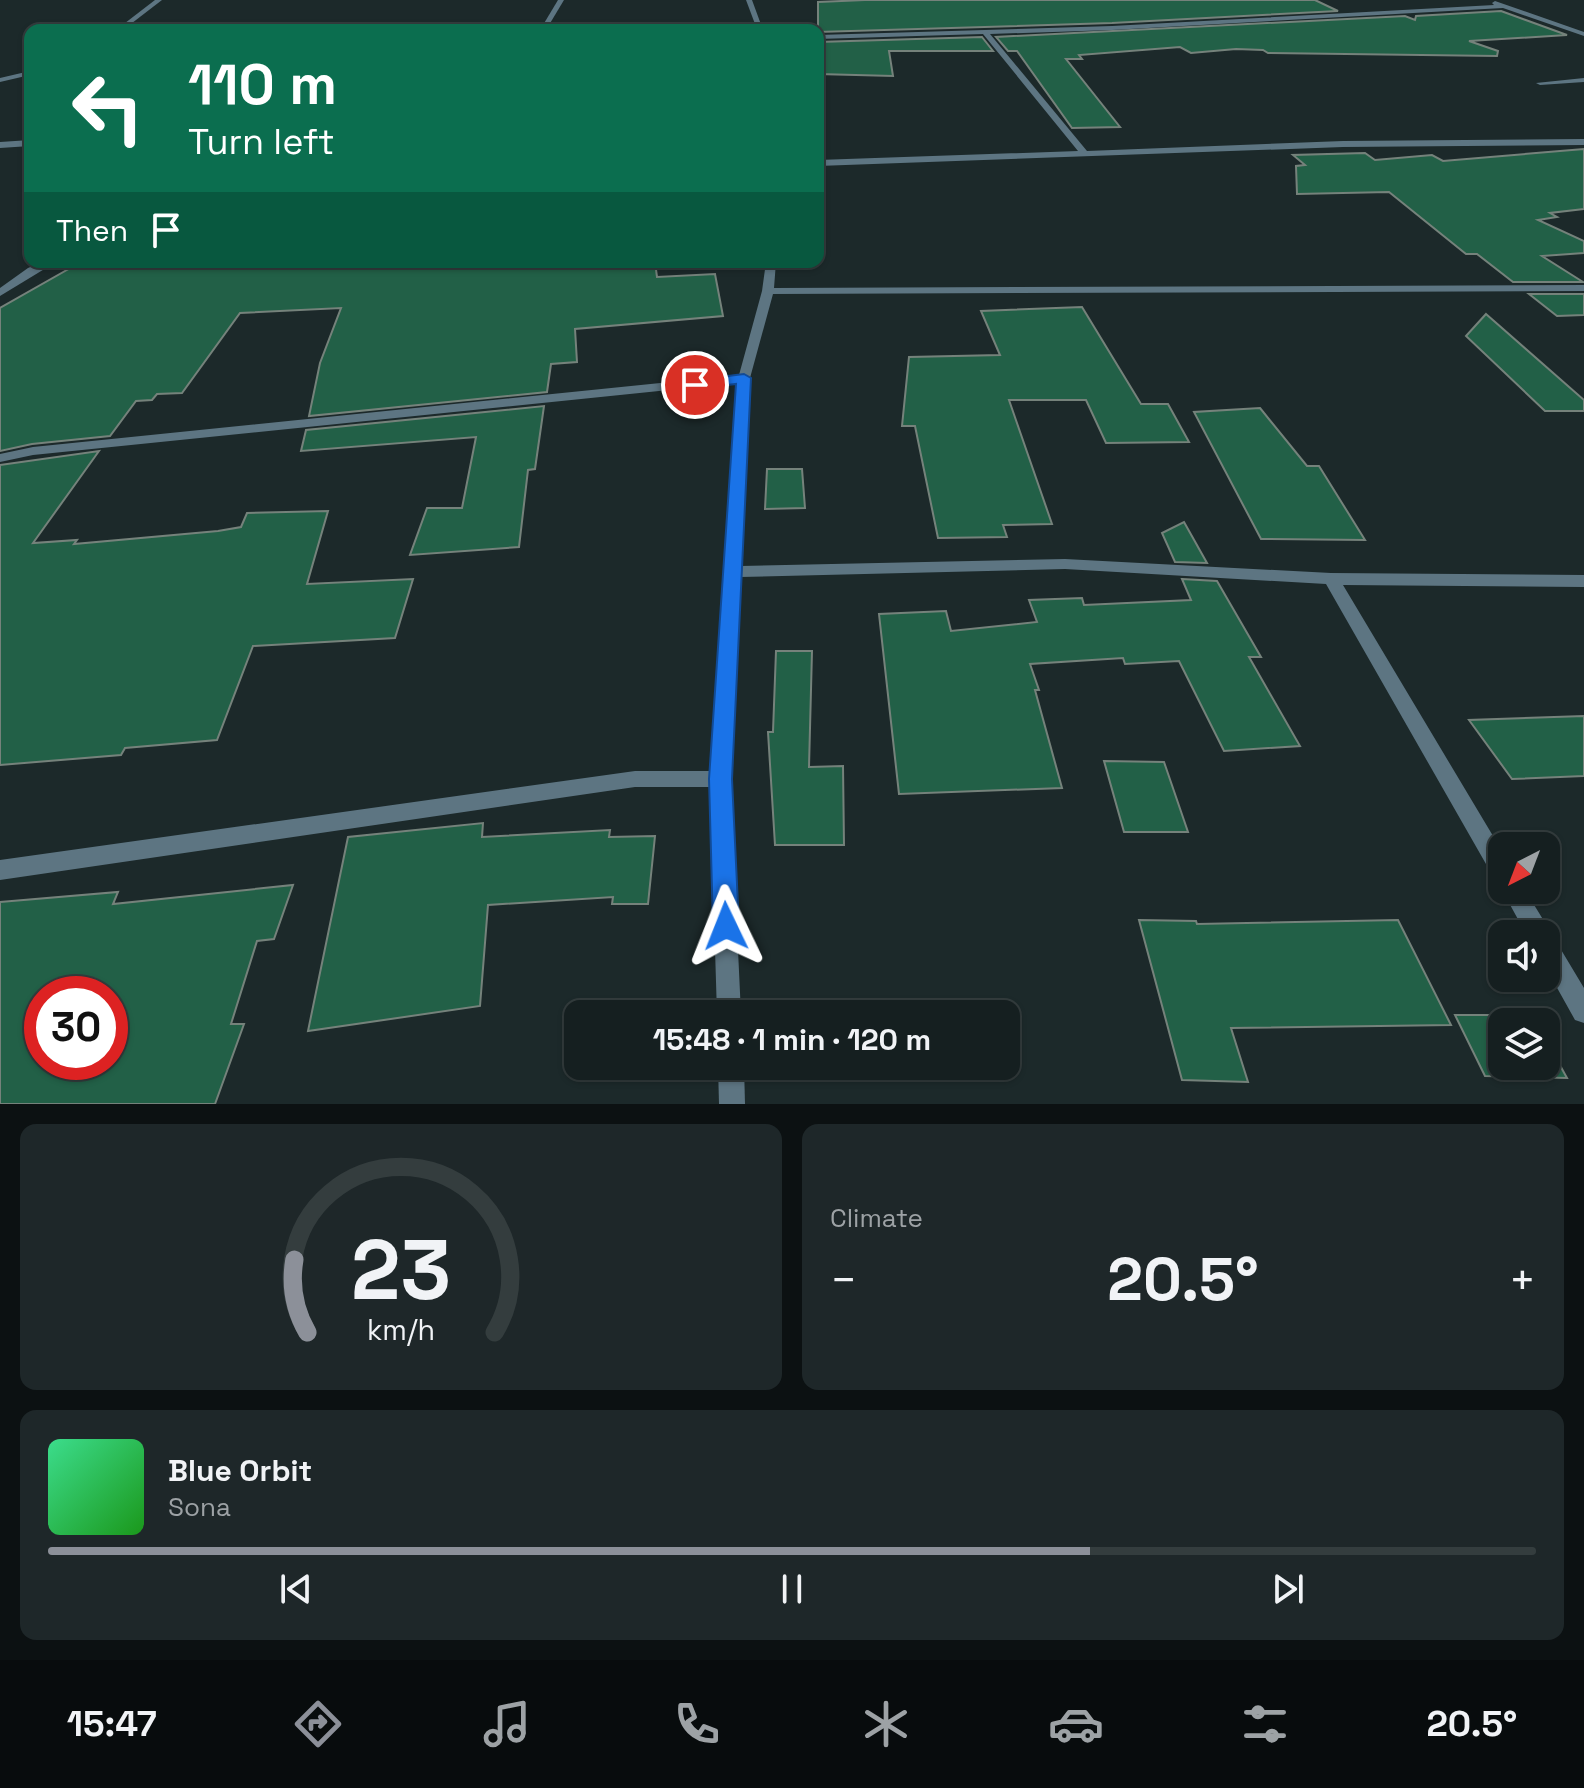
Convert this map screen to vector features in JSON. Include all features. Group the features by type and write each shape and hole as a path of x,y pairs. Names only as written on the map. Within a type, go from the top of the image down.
{"street":[{"path":"127,24 159,0"},
{"path":"547,24 561,0"},
{"path":"749,0 758,24"},
{"path":"1485,0 1584,34"},
{"path":"824,37 1112,28 1504,6"},
{"path":"984,31 1086,155"},
{"path":"0,80 24,74"},
{"path":"1540,83 1584,80"},
{"path":"824,163 1343,144 1584,142"},
{"path":"0,145 24,143"},
{"path":"0,293 37,268"},
{"path":"728,1000 720,779 735,572 744,378 768,291 770,268"},
{"path":"768,291 1584,288"},
{"path":"0,458 33,451 325,419 744,378"},
{"path":"735,572 1065,564 1331,579 1584,581"},
{"path":"1331,579 1488,847"},
{"path":"0,870 635,779 720,779"},
{"path":"1560,970 1584,1011"},
{"path":"731,1080 732,1104"}],"building":[{"path":"1315,0 1338,11 1112,23 824,32 824,24 818,24 818,2"},
{"path":"1501,11 1567,35 1469,41 1498,51 1497,56 1268,53 1236,49 1191,53 1180,47 1079,55 1082,59 1066,59 1120,127 1072,128 1017,51 1008,51 996,37 1405,16 1415,20 1416,16"},
{"path":"982,37 993,51 889,51 893,76 824,74 824,42"},
{"path":"1584,149 1584,209 1550,213 1557,217 1538,220 1584,241 1584,253 1542,256 1583,282 1513,282 1477,254 1466,254 1389,192 1297,194 1296,166 1305,165 1293,155 1365,153 1375,160 1432,155 1443,161"},
{"path":"70,268 656,268 657,277 715,274 723,316 575,329 577,362 551,364 547,392 309,416 320,363 341,308 240,313 182,393 157,394 152,400 136,401 110,436 32,444 0,451 0,308"},
{"path":"1529,294 1584,294 1584,315 1557,316"},
{"path":"1082,307 1141,404 1168,404 1189,442 1106,443 1086,400 1009,400 1052,524 1003,525 1007,537 938,538 915,426 902,426 909,357 1000,355 981,311"},
{"path":"1486,314 1584,400 1584,411 1545,411 1466,336"},
{"path":"544,406 535,469 528,470 519,547 410,555 427,508 462,508 476,437 301,451 306,430"},
{"path":"1260,408 1307,466 1319,466 1365,540 1261,539 1194,412"},
{"path":"99,451 33,543 77,540 74,544 218,531 241,527 247,513 328,511 307,584 413,579 395,638 253,646 217,740 125,748 121,755 0,765 0,465"},
{"path":"767,469 802,469 805,508 765,509"},
{"path":"1184,522 1207,563 1175,562 1162,533"},
{"path":"1182,579 1217,581 1261,657 1249,657 1300,746 1224,751 1179,661 1125,664 1123,658 1030,664 1062,788 899,794 879,614 946,611 951,631 1037,622 1029,600 1082,598 1084,605 1191,600"},
{"path":"776,651 812,651 809,767 843,766 844,845 775,845 768,732 773,732"},
{"path":"1584,716 1584,776 1512,779 1469,720"},
{"path":"1104,761 1164,762 1188,832 1124,832"},
{"path":"483,823 482,837 610,830 609,837 655,836 648,904 612,904 613,897 488,905 480,1006 308,1031 348,837"},
{"path":"293,885 274,939 257,941 231,1024 244,1024 215,1104 0,1104 0,902 118,892 113,904"},
{"path":"1139,920 1196,921 1197,924 1398,920 1451,1025 1231,1028 1248,1082 1182,1080"},
{"path":"1455,1015 1488,1015 1488,1076 1485,1076"},
{"path":"1560,1065 1567,1078 1560,1078"}],"route":[{"path":"695,385 744,378 735,572 720,779 726,926"}]}
